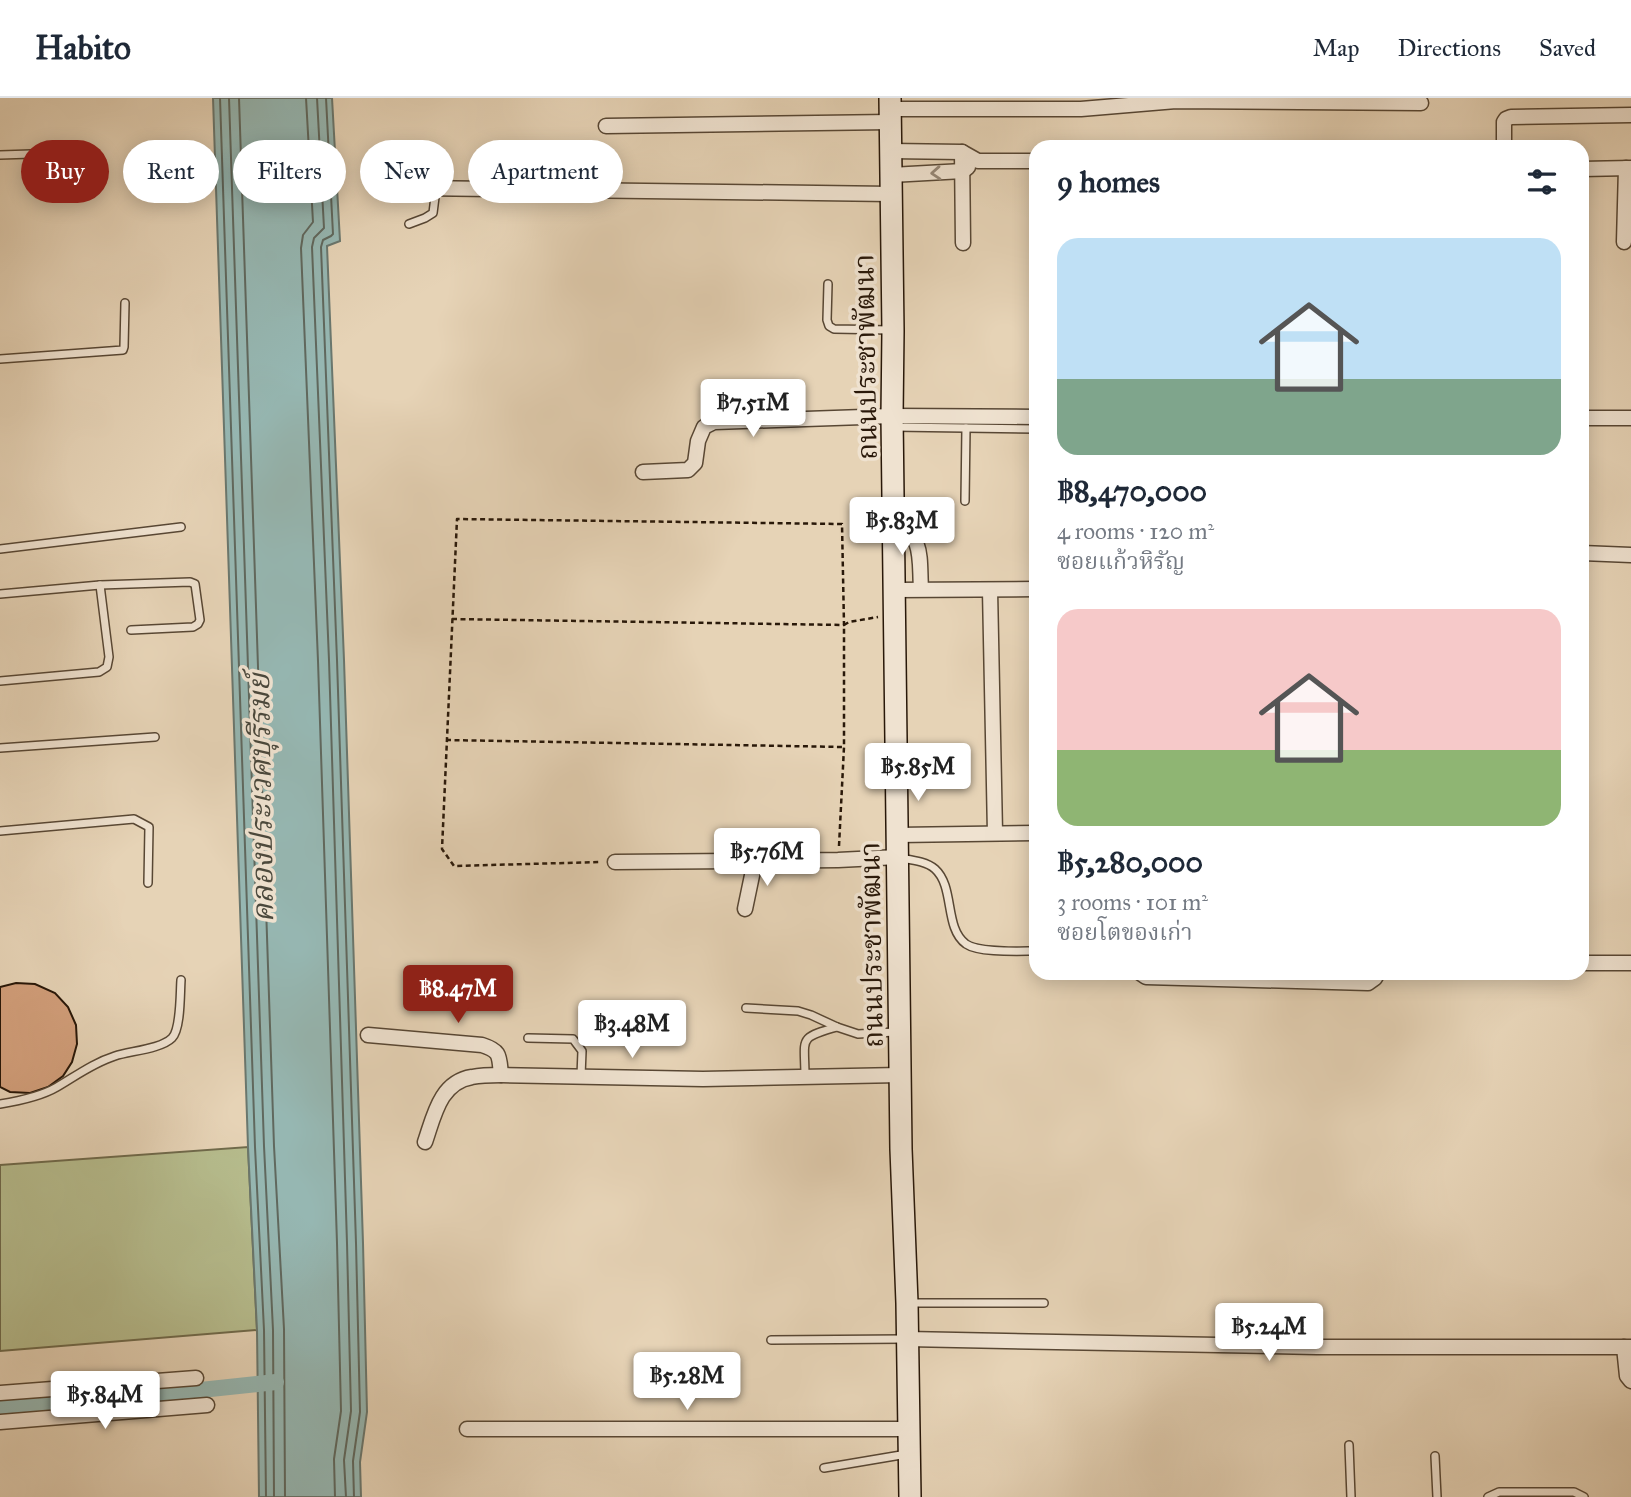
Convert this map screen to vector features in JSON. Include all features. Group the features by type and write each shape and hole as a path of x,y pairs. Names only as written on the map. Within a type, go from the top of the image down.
{"street":[{"path":"606,126 890,110 1081,109 1176,101 1421,103"},
{"name":"ถนนประชาพัฒนา","path":"890,110 901,1149 910,1497"},
{"path":"1504,140 1504,122 1511,117 1631,115"},
{"path":"891,151 962,152 978,161 1029,161"},
{"path":"962,152 963,243"},
{"path":"454,189 891,185 963,171 978,161"},
{"path":"1589,169 1628,168 1624,242"},
{"path":"643,472 688,470 695,463 698,441 704,427 714,422 1029,417"},
{"path":"1589,418 1631,418"},
{"path":"895,518 914,536 919,548 921,589"},
{"path":"1589,553 1631,555"},
{"path":"895,590 1029,589"},
{"path":"990,590 995,833"},
{"path":"898,835 1029,833"},
{"path":"615,862 898,857"},
{"path":"745,909 755,861"},
{"path":"1589,963 1631,963"},
{"path":"1256,980 1367,983 1372,980"},
{"path":"368,1035 482,1045 495,1049 499,1056 501,1075"},
{"path":"425,1142 444,1094 454,1084 472,1077 501,1075 703,1079 900,1075"},
{"path":"907,1339 1317,1347 1628,1347 1627,1376 1631,1381"},
{"path":"0,1393 196,1378"},
{"path":"0,1422 207,1405"},
{"path":"467,1429 908,1429"}],"lane":[{"path":"0,155 21,154"},
{"path":"409,224 433,213 434,203"},
{"path":"828,285 827,320 834,330 893,331"},
{"path":"0,359 122,350 125,303"},
{"path":"893,421 966,428 1029,429"},
{"path":"965,501 966,428"},
{"path":"0,550 181,527"},
{"path":"0,594 100,585 195,584 200,620 194,627 131,630"},
{"path":"0,681 99,673 107,667 100,585"},
{"path":"0,748 155,737"},
{"path":"0,831 134,819 149,827 148,883"},
{"path":"898,857 927,864 937,870 946,889 955,930 966,944 984,950 1029,951"},
{"path":"0,1104 27,1099 54,1088 96,1063 162,1044 172,1038 177,1028 181,980"},
{"path":"746,1008 798,1011 858,1034 900,1032"},
{"path":"805,1077 807,1037 837,1027"},
{"path":"528,1038 573,1039 582,1051 581,1076"},
{"path":"907,1303 1044,1303"},
{"path":"771,1340 907,1339"},
{"path":"1349,1445 1351,1497"},
{"path":"824,1468 908,1454"},
{"path":"1435,1456 1437,1497"},
{"path":"1488,1497 1499,1492 1574,1492 1584,1497"}],"path":[{"path":"615,862 454,866 442,849 457,519 842,524 844,747 838,860"},
{"path":"452,619 844,625 895,614"},
{"path":"446,740 844,747"}],"green space":[{"path":"248,1147 257,1330 0,1351 0,1165"}],"water":[{"name":"คลองประเวศบุรีรมย์","path":"213,98 332,98 334,140 233,140 233,203 338,203 340,241 327,246 363,1243 367,1412 360,1462 361,1497 259,1497 257,1330 248,1147 217,203 219,203 219,140 214,140"}],"building":[{"path":"16,983 35,984 55,993 68,1007 76,1025 77,1044 72,1062 63,1076 48,1087 30,1093 10,1092 0,1087 0,987"}],"waterway":[{"path":"0,1407 97,1401 276,1382"}]}
